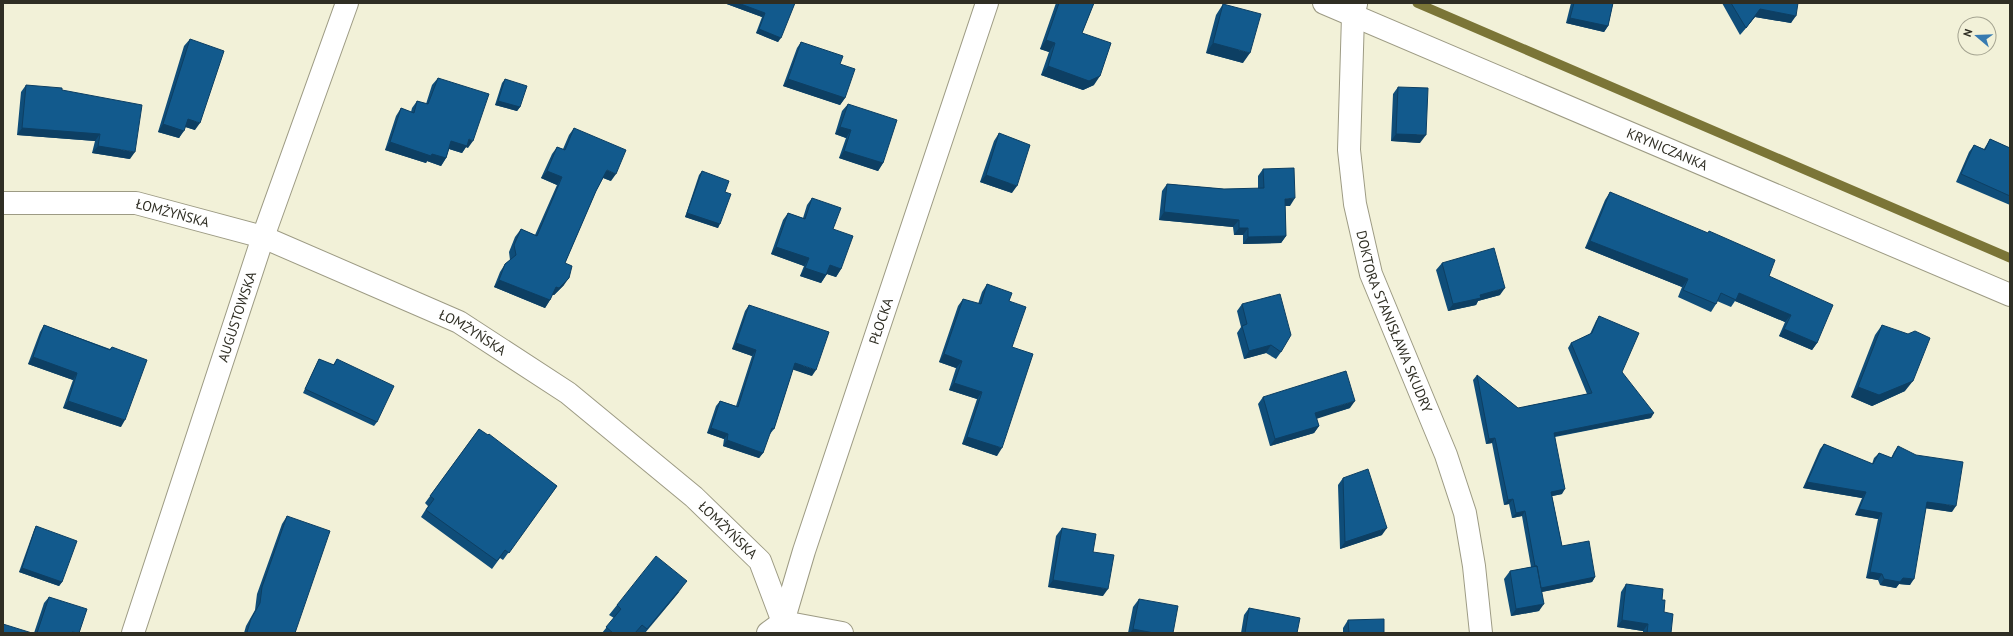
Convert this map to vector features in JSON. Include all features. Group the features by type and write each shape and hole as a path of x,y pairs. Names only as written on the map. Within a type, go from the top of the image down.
{"street":[{"name":"AUGUSTOWSKA","path":"133,633 263,237 347,3"},
{"name":"PŁOCKA","path":"779,629 987,3"},
{"name":"KRYNICZANKA","path":"1324,3 1355,10 2010,295"},
{"name":"DOKTORA STANISŁAWA SKUDRY","path":"1355,10 1349,150 1355,204 1371,274 1446,455 1465,513 1474,566 1481,633"},
{"name":"ŁOMŻYŃSKA","path":"3,203 136,204 263,237 459,322 568,393 694,497 760,561 779,629"},
{"path":"779,629 842,633"}],"building":[{"path":"738,3 795,3 781,38 759,29 765,13"},
{"path":"1059,3 1094,3 1082,33 1111,43 1100,76 1089,81 1048,66 1055,43 1046,40"},
{"path":"1574,3 1613,3 1608,26 1570,18"},
{"path":"1731,3 1798,3 1796,16 1760,9 1746,28"},
{"path":"1223,4 1261,14 1250,53 1213,43"},
{"path":"190,39 224,51 200,123 188,119 184,131 163,124"},
{"path":"801,42 843,56 840,64 855,69 845,98 788,79"},
{"path":"438,78 489,94 473,141 469,139 467,146 451,141 446,158 432,154 431,156 390,142 401,108 414,113 417,101 428,104"},
{"path":"505,79 527,86 520,107 498,101"},
{"path":"26,85 62,88 62,90 142,105 135,152 98,146 100,134 22,128"},
{"path":"1398,87 1428,88 1426,135 1396,134"},
{"path":"848,104 897,120 883,163 844,151 851,130 840,127"},
{"path":"574,128 626,150 616,174 607,170 596,191 565,263 572,266 569,278 559,288 556,287 550,300 499,280 505,264 516,255 514,245 521,229 537,236 562,177 547,171 557,147 565,150"},
{"path":"999,133 1030,145 1017,186 986,175"},
{"path":"1990,139 2010,148 2010,196 1961,174 1974,145 1985,150"},
{"path":"1294,168 1295,198 1285,199 1286,236 1248,237 1248,228 1239,228 1239,220 1164,212 1167,184 1224,189 1264,188 1263,169"},
{"path":"702,171 729,181 725,192 731,194 720,224 687,213"},
{"path":"1610,192 1708,233 1709,231 1775,260 1769,276 1833,305 1817,343 1784,329 1791,315 1739,293 1736,300 1721,293 1716,304 1683,290 1688,279 1590,241"},
{"path":"812,198 841,208 833,229 853,236 841,269 830,265 826,275 805,268 809,258 776,247 788,213 805,219"},
{"path":"1494,248 1505,288 1480,295 1481,298 1453,304 1442,263"},
{"path":"987,284 1012,293 1009,301 1026,307 1012,347 1033,354 1002,448 967,437 982,392 954,383 962,361 944,354 963,299 981,304"},
{"path":"1280,294 1291,335 1281,352 1271,345 1249,351 1242,326 1247,324 1242,304"},
{"path":"749,305 829,332 816,370 795,363 774,429 772,428 763,453 727,440 728,434 711,428 720,401 738,407 756,350 736,343"},
{"path":"1599,316 1639,333 1622,372 1654,413 1554,433 1565,489 1551,492 1562,546 1589,541 1595,577 1541,588 1537,566 1535,566 1525,511 1516,513 1513,499 1508,500 1495,438 1489,439 1477,375 1518,408 1592,393 1571,343 1592,333"},
{"path":"44,325 110,350 112,347 147,360 125,420 68,401 77,373 33,357"},
{"path":"1882,325 1908,334 1915,331 1930,338 1913,381 1879,395 1858,387"},
{"path":"319,359 334,365 337,359 394,386 377,422 305,389"},
{"path":"1346,371 1355,401 1315,413 1319,426 1275,439 1263,397"},
{"path":"479,429 488,435 489,434 557,486 509,553 505,550 497,561 426,510 434,499 430,496"},
{"path":"1824,444 1873,464 1879,453 1892,458 1898,446 1916,455 1963,462 1956,506 1927,502 1914,579 1903,578 1900,582 1884,579 1882,574 1870,572 1882,513 1859,509 1866,492 1807,482"},
{"path":"1368,469 1387,528 1345,542 1343,478"},
{"path":"287,516 330,531 295,633 249,633 247,632 251,619 260,603 262,587"},
{"path":"36,526 77,541 62,582 22,568"},
{"path":"1062,528 1096,534 1093,552 1114,555 1108,589 1053,580"},
{"path":"656,556 687,581 647,629 642,625 635,633 613,633 606,627 621,609 617,605"},
{"path":"1537,566 1544,604 1516,609 1510,571"},
{"path":"1626,584 1663,589 1662,600 1665,600 1664,612 1673,614 1671,633 1647,633 1648,624 1622,620"},
{"path":"49,597 87,609 79,633 37,633"},
{"path":"1139,599 1178,606 1173,633 1154,633 1133,629"},
{"path":"1249,608 1300,618 1297,633 1245,633"},
{"path":"1384,619 1384,633 1349,633 1348,620"},
{"path":"3,624 32,633 3,633"}],"waterway":[{"path":"1417,3 2010,258"}]}
